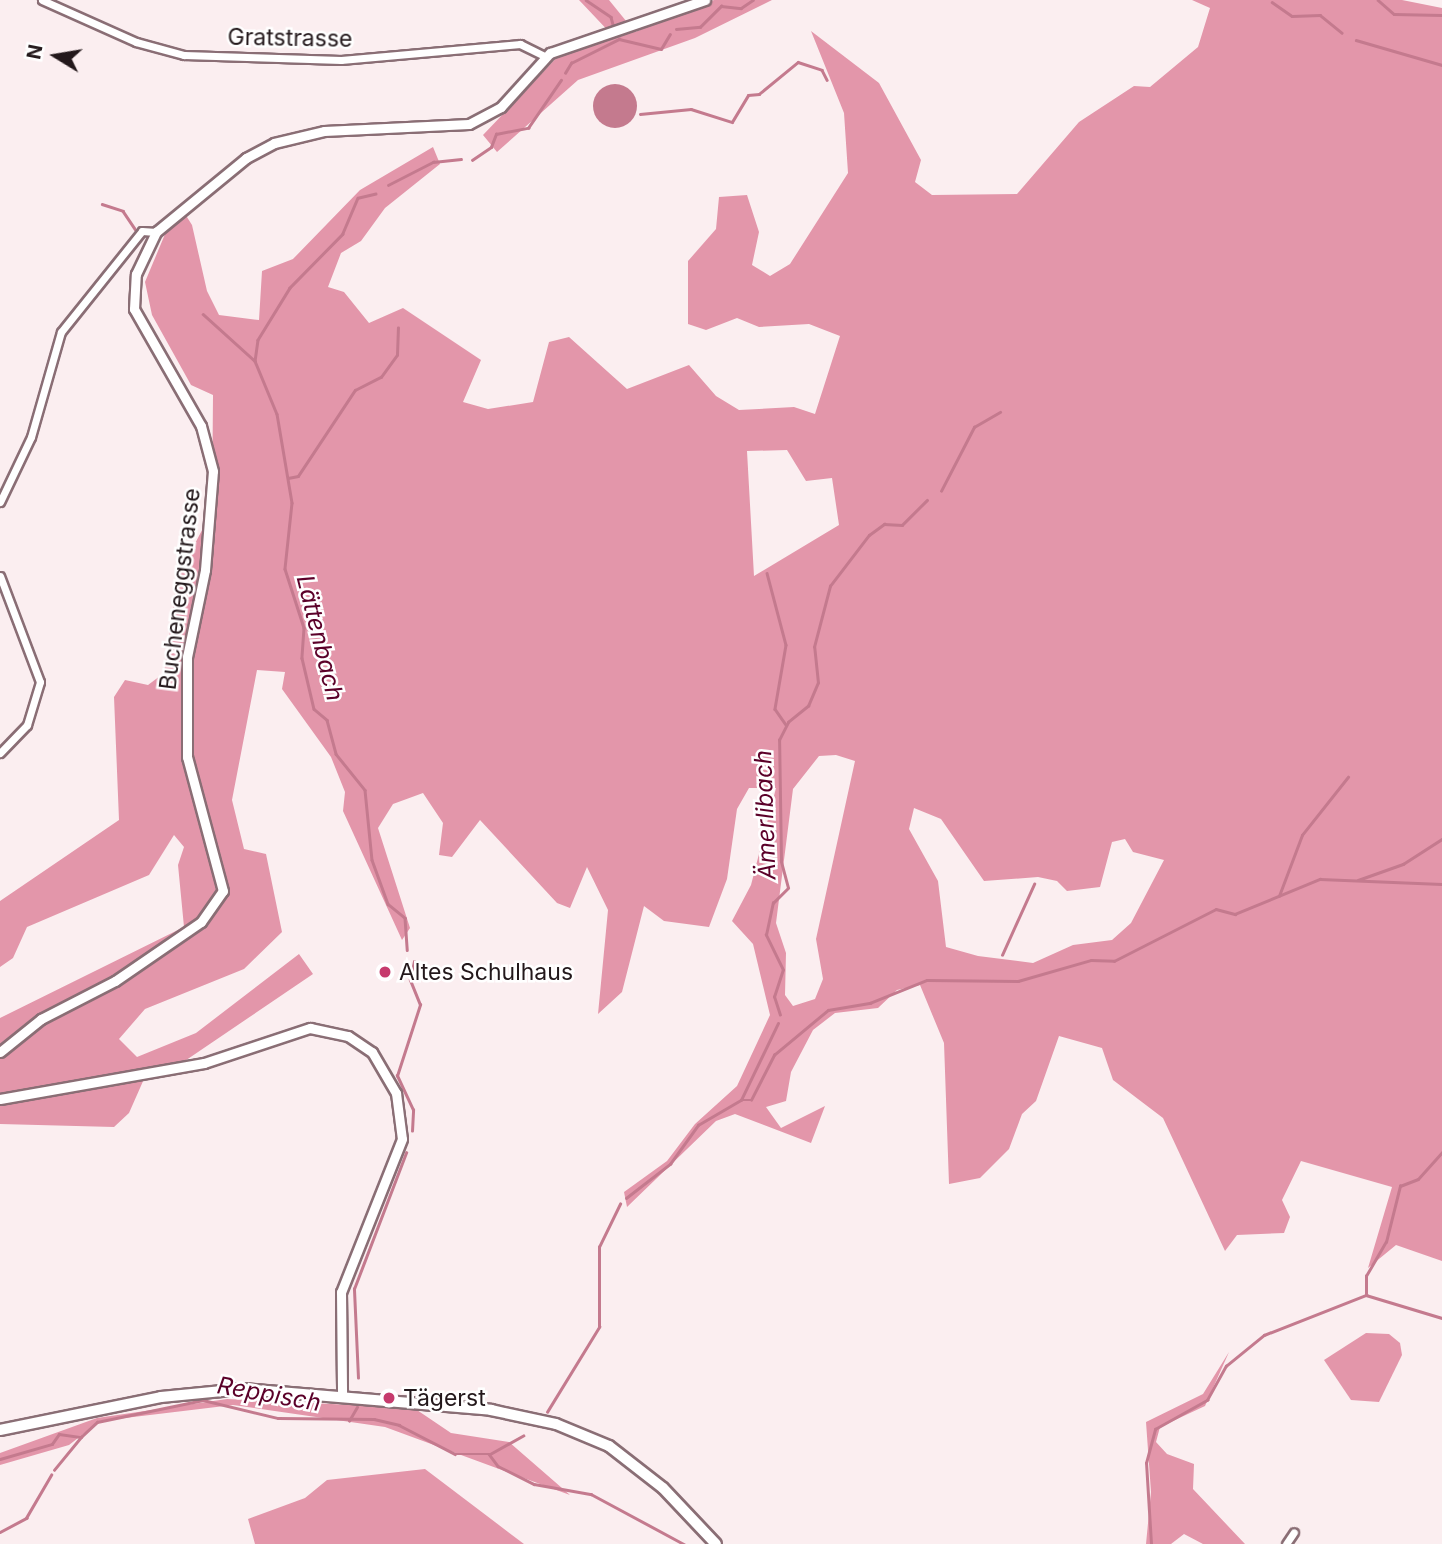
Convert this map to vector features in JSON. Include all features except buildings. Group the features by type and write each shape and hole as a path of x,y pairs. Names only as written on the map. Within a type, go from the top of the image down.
{"main road":[{"path":"0,1430 202,1391 342,1395 479,1408 573,1430 634,1463 716,1544"}],"street":[{"name":"Gratstrasse","path":"42,0 136,42 184,55 341,60 520,44 545,56"},
{"name":"Bucheneggstrasse","path":"0,1052 41,1019 115,981 201,922 223,891 187,757 187,657 205,570 213,471 201,426 134,309 136,274 156,232 268,146 324,131 469,124 501,107 545,56 705,0"},
{"path":"0,502 31,437 61,332 142,231 156,232"},
{"path":"0,576 40,682 27,725 0,753"},
{"path":"0,1099 204,1063 310,1028 335,1031 372,1052 396,1093 403,1131 341,1292 342,1395"},
{"path":"1286,1544 1294,1532"}],"shaded area":[{"path":"579,0 609,0 635,32 714,0 772,0 695,38 578,80 497,152 483,135 562,52 614,37"},
{"path":"1192,0 1402,0 1442,8 1442,1261 1396,1245 1368,1268 1392,1187 1301,1161 1282,1200 1290,1217 1284,1233 1237,1235 1225,1251 1163,1118 1113,1080 1102,1048 1059,1036 1036,1101 1022,1114 1009,1149 980,1178 949,1184 944,1043 920,985 897,990 878,1008 835,1013 813,1030 791,1072 786,1101 766,1107 781,1128 825,1106 811,1143 735,1114 716,1121 627,1207 624,1192 667,1161 695,1124 737,1086 770,1015 753,944 732,921 751,885 776,788 749,788 737,809 727,879 709,927 664,921 644,906 622,992 598,1014 608,910 587,867 570,908 557,903 480,820 452,857 439,855 443,823 423,793 393,804 378,828 410,928 402,940 343,811 345,792 331,757 282,689 285,672 257,670 232,800 244,849 266,854 282,932 244,969 145,1009 119,1039 137,1057 196,1033 299,954 313,974 173,1069 144,1079 129,1113 114,1127 0,1124 0,1018 184,927 178,865 184,847 174,835 149,875 27,927 13,958 0,967 0,901 119,820 114,697 125,680 148,685 164,673 177,578 212,511 213,395 191,385 152,315 145,282 168,227 185,214 192,225 207,291 219,315 259,320 262,271 293,259 360,190 433,147 440,164 385,208 361,241 341,253 328,287 344,292 369,323 403,308 481,360 463,402 488,409 533,402 549,342 569,337 627,389 689,365 716,396 739,410 794,407 815,414 840,336 809,324 759,327 737,318 706,330 688,324 688,261 716,229 719,197 747,195 759,232 752,265 770,276 790,264 848,173 844,113 811,31 879,83 921,160 915,182 932,195 1017,194 1079,122 1134,86 1150,87 1198,47 1210,8","holes":["787,450 806,481 832,478 839,525 754,576 747,451","836,755 855,761 816,939 823,979 815,999 793,1006 785,995 786,953 776,923 793,789 819,756","914,808 941,819 984,881 1038,877 1057,881 1067,891 1100,887 1112,842 1125,839 1133,852 1164,860 1131,923 1112,940 1073,945 1033,963 978,956 946,947 938,881 909,829"]},
{"path":"615,84 631,90 637,106 631,122 615,128 599,122 593,106 599,90"},
{"path":"1366,1333 1389,1334 1400,1343 1402,1355 1379,1402 1351,1400 1324,1360"},
{"path":"1229,1352 1205,1406 1160,1427 1156,1442 1167,1454 1194,1464 1193,1489 1245,1544 1203,1544 1184,1534 1171,1544 1146,1544 1151,1492 1146,1422 1203,1394"},
{"path":"227,1399 414,1408 451,1433 509,1442 570,1495 385,1427 233,1405 100,1421 69,1445 0,1465 0,1453 97,1418"},
{"path":"425,1469 524,1544 255,1544 248,1519 305,1498 327,1480"}],"waterway":[{"path":"586,0 611,17 614,28"},
{"name":"Lättenbach","path":"676,29 700,27 721,6 741,8 753,0"},
{"path":"1378,0 1394,14 1442,15"},
{"path":"1272,2 1292,16 1320,15 1342,33"},
{"name":"Lättenbach","path":"565,73 571,63 619,39 661,49 670,34"},
{"path":"1356,40 1442,65"},
{"path":"640,114 691,109 732,122 748,95 759,94 798,62 822,70 827,80"},
{"name":"Lättenbach","path":"472,160 491,147 496,134 528,128 561,80"},
{"name":"Lättenbach","path":"388,185 433,162 461,159"},
{"name":"Lättenbach","path":"376,194 358,198 343,234 290,288 258,340 255,361 277,414 292,503 285,569 304,628 302,658 314,709 327,720 336,754 365,790 372,860 388,904 405,918 407,950"},
{"path":"102,204 123,211 135,229"},
{"path":"203,314 255,361"},
{"path":"288,478 298,476 355,390 381,377 397,355 398,328"},
{"path":"941,491 974,427 1000,412"},
{"name":"Ämerlibach","path":"780,1015 774,997 783,970 766,935 773,903 788,888 781,861 779,740 788,722 808,706 818,683 814,647 830,586 869,535 884,524 902,525 927,500"},
{"path":"767,573 786,645 775,709 786,725"},
{"path":"1279,896 1302,835 1348,777"},
{"path":"1358,880 1403,864 1442,839"},
{"path":"741,1100 751,1100 774,1055 828,1010 870,1003 927,980 1018,981 1091,960 1114,961 1216,909 1235,914 1320,879 1442,884"},
{"path":"1002,955 1034,884"},
{"name":"Lättenbach","path":"412,1131 413,1110 397,1076 420,1005 410,980 414,961"},
{"name":"Ämerlibach","path":"626,1198 670,1164 698,1125 741,1100 778,1023"},
{"path":"1366,1295 1366,1276 1386,1242 1400,1186 1418,1179 1442,1152"},
{"name":"Lättenbach","path":"358,1378 354,1289 406,1153"},
{"name":"Ämerlibach","path":"547,1412 599,1327 599,1247 620,1204"},
{"path":"1151,1544 1146,1463 1155,1429 1207,1400 1226,1366 1264,1335 1366,1295 1442,1318"},
{"name":"Reppisch","path":"0,1459 52,1444 59,1434 81,1437 97,1422 203,1400 278,1418 374,1419 399,1425 455,1454 489,1454 498,1466 534,1484 591,1494 684,1544"},
{"name":"Lättenbach","path":"349,1421 357,1407"},
{"name":"Ämerlibach","path":"490,1454 523,1436"},
{"path":"54,1470 81,1437"},
{"path":"0,1532 26,1518 51,1475"}],"place":[{"name":"Altes Schulhaus","path":"385,972"},
{"name":"Tägerst","path":"389,1398"}]}
